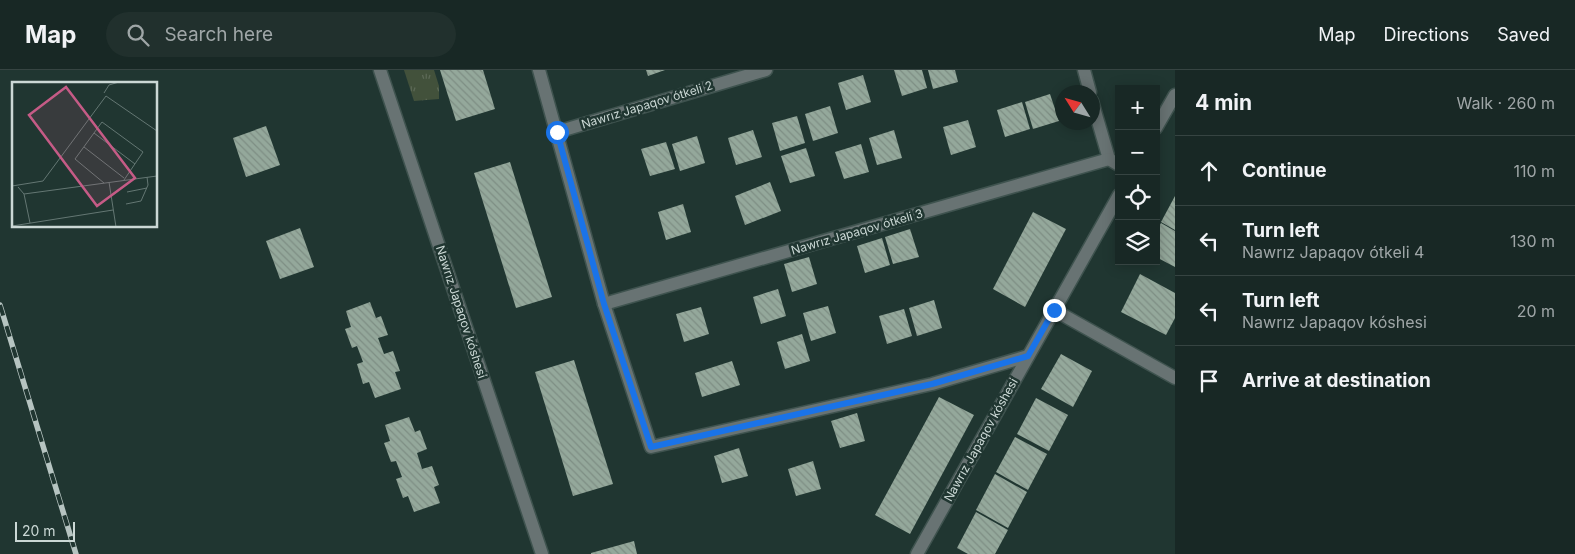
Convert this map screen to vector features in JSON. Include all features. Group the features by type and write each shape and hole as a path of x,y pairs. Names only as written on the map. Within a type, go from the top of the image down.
{"street":[{"name":"Nawrız Japaqov kóshesi","path":"380,70 542,554"},
{"path":"539,70 604,304 651,447 932,384 1028,356"},
{"name":"Nawrız Japaqov ótkeli 2","path":"557,132 766,70"},
{"path":"1084,70 1088,85"},
{"path":"1160,121 1175,95"},
{"path":"1100,123 1114,162"},
{"name":"Nawrız Japaqov ótkeli 3","path":"604,304 1114,162"},
{"name":"Nawrız Japaqov kóshesi","path":"917,554 1115,202"},
{"path":"1054,310 1175,378"}],"green space":[{"path":"404,70 434,70 439,86 439,99 414,101"}],"building":[{"path":"440,70 483,70 495,109 456,121"},
{"path":"646,70 665,70 648,76"},
{"path":"894,70 922,70 927,88 902,96"},
{"path":"928,70 955,70 958,82 933,89"},
{"path":"863,75 871,102 846,110 838,83"},
{"path":"1050,94 1055,109 1055,122 1033,129 1025,102"},
{"path":"1022,102 1030,129 1005,137 997,110"},
{"path":"830,106 838,133 813,141 805,114"},
{"path":"797,116 805,143 780,151 772,123"},
{"path":"968,120 976,147 951,155 943,127"},
{"path":"266,126 280,165 246,177 233,138"},
{"path":"753,130 762,157 736,165 728,138"},
{"path":"894,130 902,158 877,165 869,138"},
{"path":"697,136 705,163 680,171 672,144"},
{"path":"666,142 675,169 650,176 641,149"},
{"path":"861,144 869,172 844,179 835,152"},
{"path":"806,148 815,176 790,183 781,156"},
{"path":"510,162 552,297 516,308 474,173"},
{"path":"770,182 781,211 745,225 735,196"},
{"path":"1175,196 1175,230 1161,222"},
{"path":"683,204 691,232 666,240 658,212"},
{"path":"1033,212 1066,229 1025,307 993,289"},
{"path":"1161,223 1175,231 1175,267 1160,259"},
{"path":"300,228 314,267 280,279 266,241"},
{"path":"910,229 919,257 893,264 885,237"},
{"path":"882,238 890,265 865,273 857,246"},
{"path":"809,257 817,284 792,292 784,264"},
{"path":"1140,274 1175,293 1175,318 1166,335 1121,312"},
{"path":"778,289 786,316 761,324 753,297"},
{"path":"934,300 942,328 917,336 909,308"},
{"path":"370,302 376,318 381,316 388,335 378,338 384,354 393,351 400,371 395,372 401,389 375,398 369,382 363,384 357,364 363,362 357,346 352,348 345,329 351,327 346,311"},
{"path":"828,306 836,333 811,341 803,313"},
{"path":"701,307 709,334 684,342 676,314"},
{"path":"904,309 912,336 887,344 879,316"},
{"path":"802,334 810,361 785,369 777,342"},
{"path":"1061,354 1092,371 1073,407 1041,389"},
{"path":"574,360 613,484 573,496 535,372"},
{"path":"732,361 740,385 702,397 695,373"},
{"path":"939,397 974,415 910,534 875,515"},
{"path":"1036,398 1068,415 1049,451 1017,434"},
{"path":"857,413 865,441 840,448 831,421"},
{"path":"409,417 415,432 420,430 427,449 417,453 422,469 432,466 439,485 434,487 440,503 414,512 408,496 403,498 396,479 402,477 396,461 391,462 384,443 390,441 385,425"},
{"path":"1015,437 1047,454 1028,490 996,472"},
{"path":"739,448 748,476 722,483 714,456"},
{"path":"813,461 821,489 796,496 788,469"},
{"path":"995,474 1027,492 1008,528 976,510"},
{"path":"976,512 1008,530 995,554 968,554 957,548"},
{"path":"634,541 637,554 591,554 591,553"}],"railway":[{"path":"0,305 76,554"}],"route":[{"path":"557,132 604,304 651,447 932,384 1028,356 1054,310"}]}
